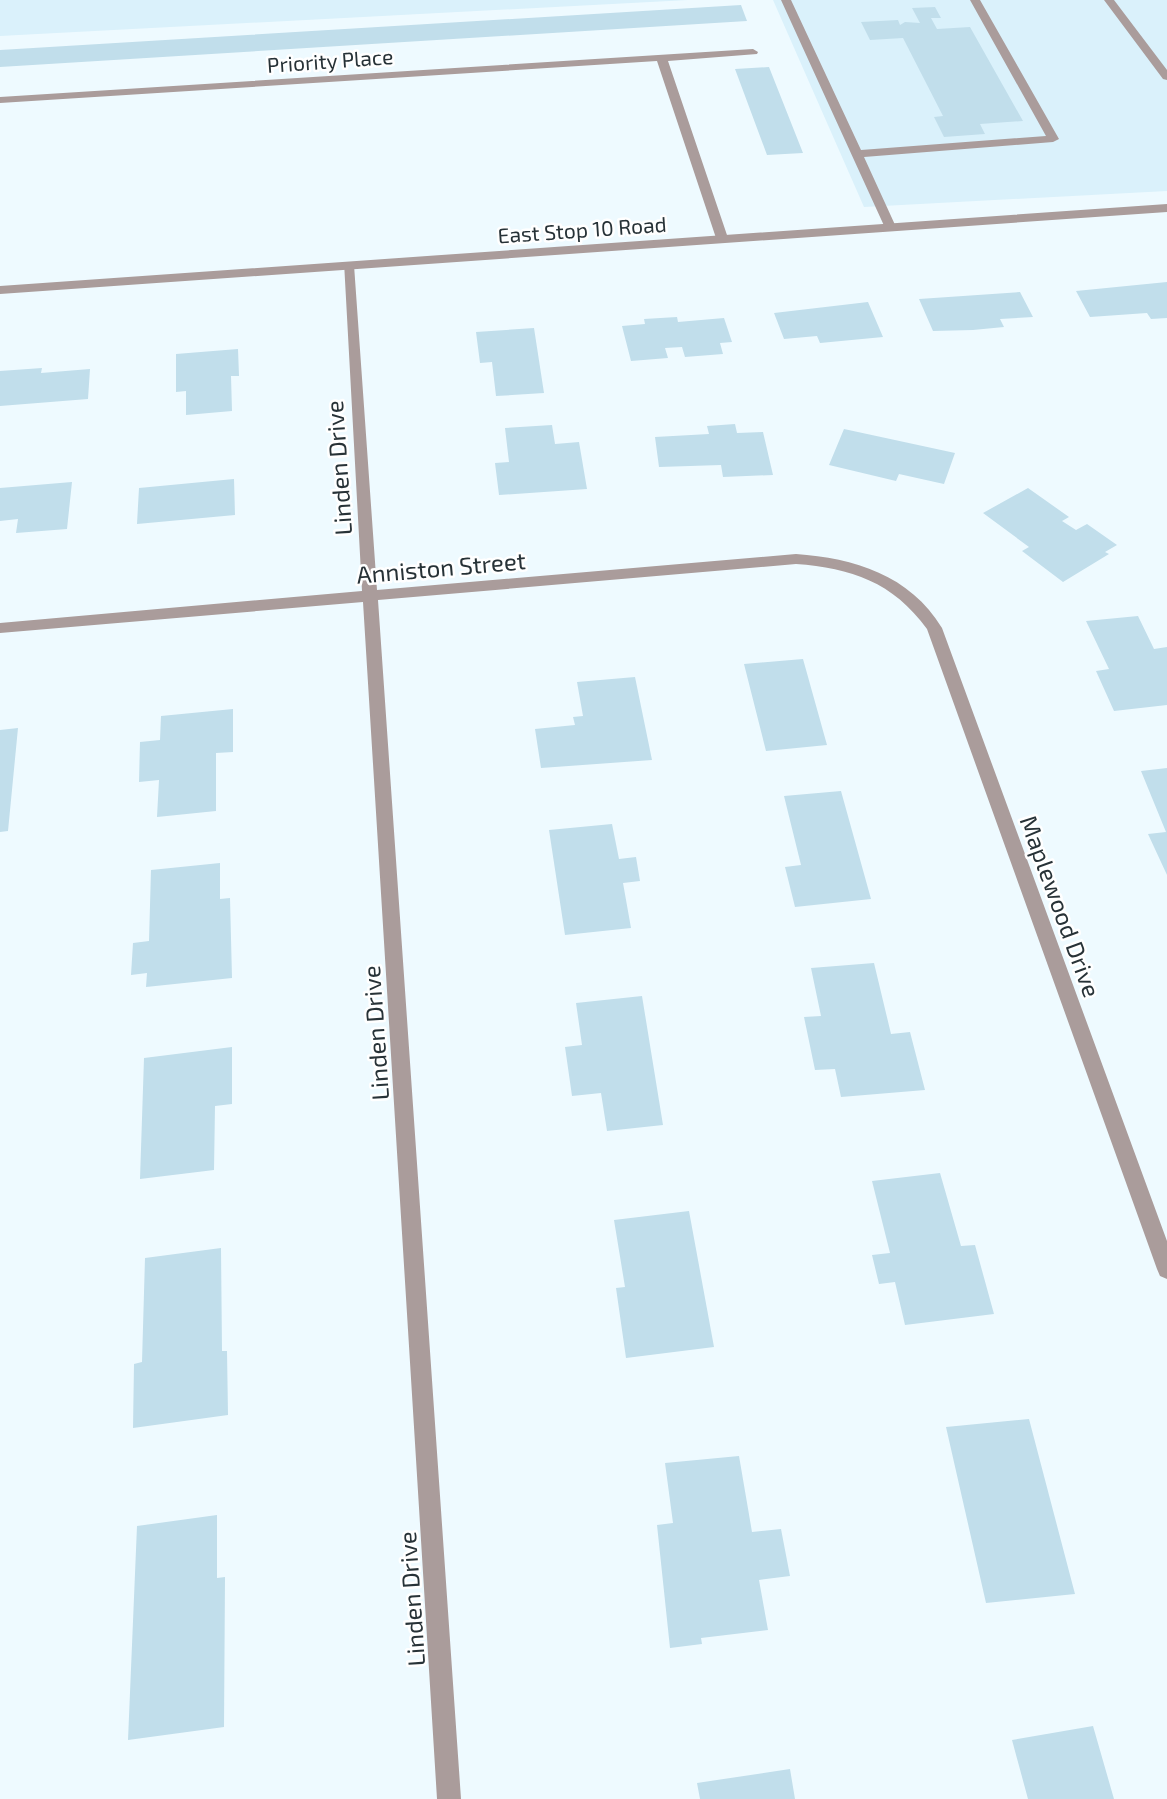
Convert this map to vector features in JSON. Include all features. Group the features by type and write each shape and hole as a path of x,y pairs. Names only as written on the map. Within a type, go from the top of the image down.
{"street":[{"path":"786,0 890,227"},
{"path":"857,154 1053,139 975,0"},
{"path":"1109,0 1167,77"},
{"name":"Priority Place","path":"0,100 753,52"},
{"path":"662,59 722,238"},
{"name":"East Stop 10 Road","path":"0,290 1167,208"},
{"name":"Linden Drive","path":"348,265 449,1799"},
{"name":"Anniston Street","path":"0,628 796,559 846,565 882,579"},
{"name":"Maplewood Drive","path":"882,579 913,602 934,628 1167,1269"}],"shaded area":[{"path":"0,0 688,0 0,36"},
{"path":"773,0 1167,0 1167,191 864,207"}],"building":[{"path":"741,5 747,21 0,67 0,50"},
{"path":"935,7 941,18 931,18 937,29 970,27 1023,121 980,124 985,134 944,137 934,117 943,116 903,38 870,40 861,22 898,20 900,25 905,22 920,23 912,8"},
{"path":"769,67 803,153 767,155 735,69"},
{"path":"1167,282 1167,318 1151,319 1147,313 1090,317 1076,291"},
{"path":"1020,292 1033,317 1000,319 1004,327 973,330 933,331 919,299"},
{"path":"868,302 883,337 820,343 817,336 784,339 774,313"},
{"path":"677,317 678,322 724,318 732,342 720,343 723,354 685,357 682,347 665,348 668,358 631,361 622,326 645,324 644,319"},
{"path":"534,328 544,393 496,396 492,362 480,363 476,332"},
{"path":"238,349 239,376 231,376 232,411 186,415 186,391 176,392 176,354"},
{"path":"42,368 41,373 90,369 88,399 0,406 0,371"},
{"path":"735,424 737,433 763,432 773,475 723,477 721,465 659,467 655,437 709,434 707,426"},
{"path":"552,425 555,444 579,442 587,489 499,495 495,463 509,462 505,428"},
{"path":"844,429 955,453 944,484 899,474 896,481 829,465"},
{"path":"234,479 235,515 137,524 139,488"},
{"path":"72,482 67,529 16,533 18,519 0,521 0,488"},
{"path":"1028,488 1069,517 1062,521 1076,530 1087,524 1117,545 1105,552 1109,554 1063,582 1022,551 1029,547 983,513"},
{"path":"1138,616 1154,649 1167,647 1167,705 1114,711 1096,671 1109,669 1086,621"},
{"path":"803,659 827,745 766,751 744,664"},
{"path":"635,677 652,760 541,768 535,729 575,725 573,717 583,716 577,682"},
{"path":"233,709 233,752 216,753 216,811 157,817 159,780 139,782 140,742 160,740 161,716"},
{"path":"18,728 8,831 0,832 0,730"},
{"path":"1167,768 1167,875 1148,834 1166,832 1141,771"},
{"path":"841,791 871,899 795,907 785,867 801,865 784,796"},
{"path":"612,824 619,859 636,857 640,881 623,883 631,928 565,935 549,830"},
{"path":"220,863 220,899 230,898 232,978 146,987 147,973 131,975 133,943 149,941 151,870"},
{"path":"874,963 891,1034 910,1032 925,1090 841,1097 835,1069 815,1070 804,1017 821,1016 811,968"},
{"path":"642,996 663,1125 607,1131 601,1093 572,1096 565,1047 582,1045 576,1003"},
{"path":"232,1047 232,1104 215,1106 214,1170 140,1179 144,1058"},
{"path":"940,1173 961,1246 975,1245 994,1314 905,1325 895,1282 879,1284 872,1255 890,1253 872,1181"},
{"path":"689,1211 714,1347 626,1358 616,1288 625,1287 614,1220"},
{"path":"221,1248 222,1351 227,1351 228,1415 133,1428 134,1364 142,1362 145,1258"},
{"path":"1029,1419 1075,1594 986,1603 946,1427"},
{"path":"739,1456 752,1532 781,1529 790,1576 759,1580 768,1630 701,1638 702,1644 670,1648 657,1525 673,1523 665,1463"},
{"path":"217,1515 217,1578 225,1577 224,1727 128,1740 137,1526"},
{"path":"1093,1726 1114,1799 1028,1799 1012,1740"},
{"path":"790,1769 795,1799 700,1799 697,1783"}]}
